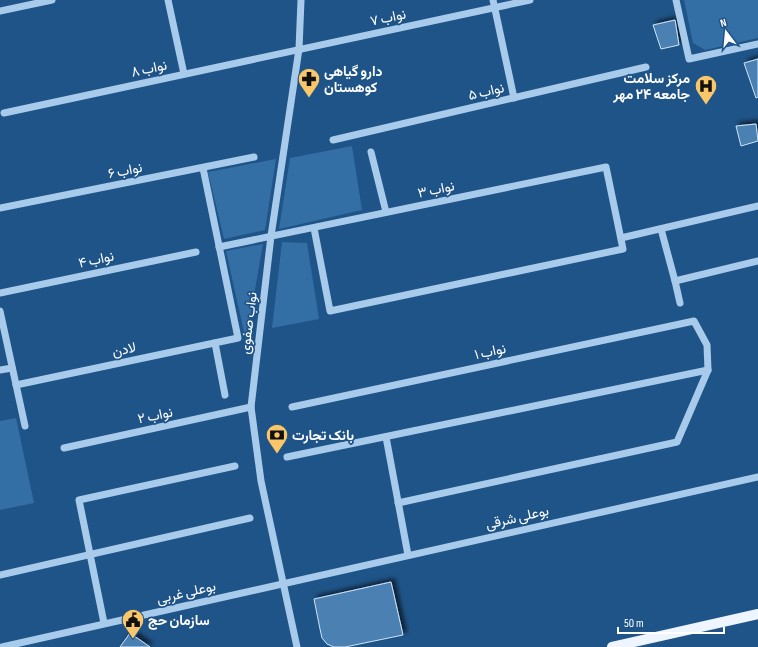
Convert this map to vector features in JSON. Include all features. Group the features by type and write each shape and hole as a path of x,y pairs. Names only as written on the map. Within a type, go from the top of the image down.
{"main road":[{"path":"612,647 758,614"}],"street":[{"path":"0,11 52,0"},
{"path":"168,0 184,74"},
{"name":"نواب صفوی","path":"297,647 282,584 261,481 251,408 271,236 300,49 302,0"},
{"name":"نواب ۷","path":"300,49 494,4 530,0"},
{"path":"676,0 689,59 758,44"},
{"path":"494,4 514,98"},
{"name":"نواب ۸","path":"4,113 300,49"},
{"name":"نواب ۵","path":"333,140 646,67"},
{"path":"371,152 386,212"},
{"name":"نواب ۶","path":"0,208 254,157"},
{"name":"نواب ۳","path":"271,236 606,167 620,238"},
{"path":"203,168 219,247 271,236"},
{"path":"314,228 330,311 622,249 620,238 758,206"},
{"path":"661,229 680,303"},
{"name":"لادن","path":"16,385 238,338 219,247"},
{"name":"نواب ۴","path":"0,293 196,252"},
{"path":"675,281 758,261"},
{"path":"0,311 25,426"},
{"name":"نواب ۱","path":"292,407 694,321 707,345 708,370"},
{"path":"215,343 225,395"},
{"path":"0,370 12,368"},
{"path":"288,458 708,370"},
{"path":"398,503 677,442 708,370"},
{"name":"نواب ۲","path":"64,448 251,408"},
{"path":"386,437 408,555"},
{"path":"104,623 79,500 235,466"},
{"name":"بوعلی شرقی","path":"282,584 758,477"},
{"path":"0,575 250,518"},
{"name":"بوعلی غربی","path":"2,647 282,584"}],"shaded area":[{"path":"684,0 758,0 758,38 705,50 693,43"},
{"path":"352,146 362,210 279,229 290,158"},
{"path":"276,159 265,230 224,239 208,172"},
{"path":"282,242 307,243 319,319 272,328"},
{"path":"263,244 246,341 226,251"},
{"path":"16,418 34,503 0,510 0,421"}],"building":[{"path":"675,20 679,45 661,49 653,25"},
{"path":"758,59 758,97 756,98 744,63"},
{"path":"756,124 758,141 741,146 736,126"},
{"path":"391,582 403,635 345,647 334,647 327,644 322,638 314,599"},
{"name":"سازمان حج","path":"130,633 150,647 120,647"}],"place":[{"name":"دارو گیاهی کوهستان","path":"309,98"},
{"name":"مرکز سلامت جامعه ۲۴ مهر","path":"706,106"},
{"name":"بانک تجارت","path":"277,454"},
{"name":"سازمان حج","path":"133,640"}]}
